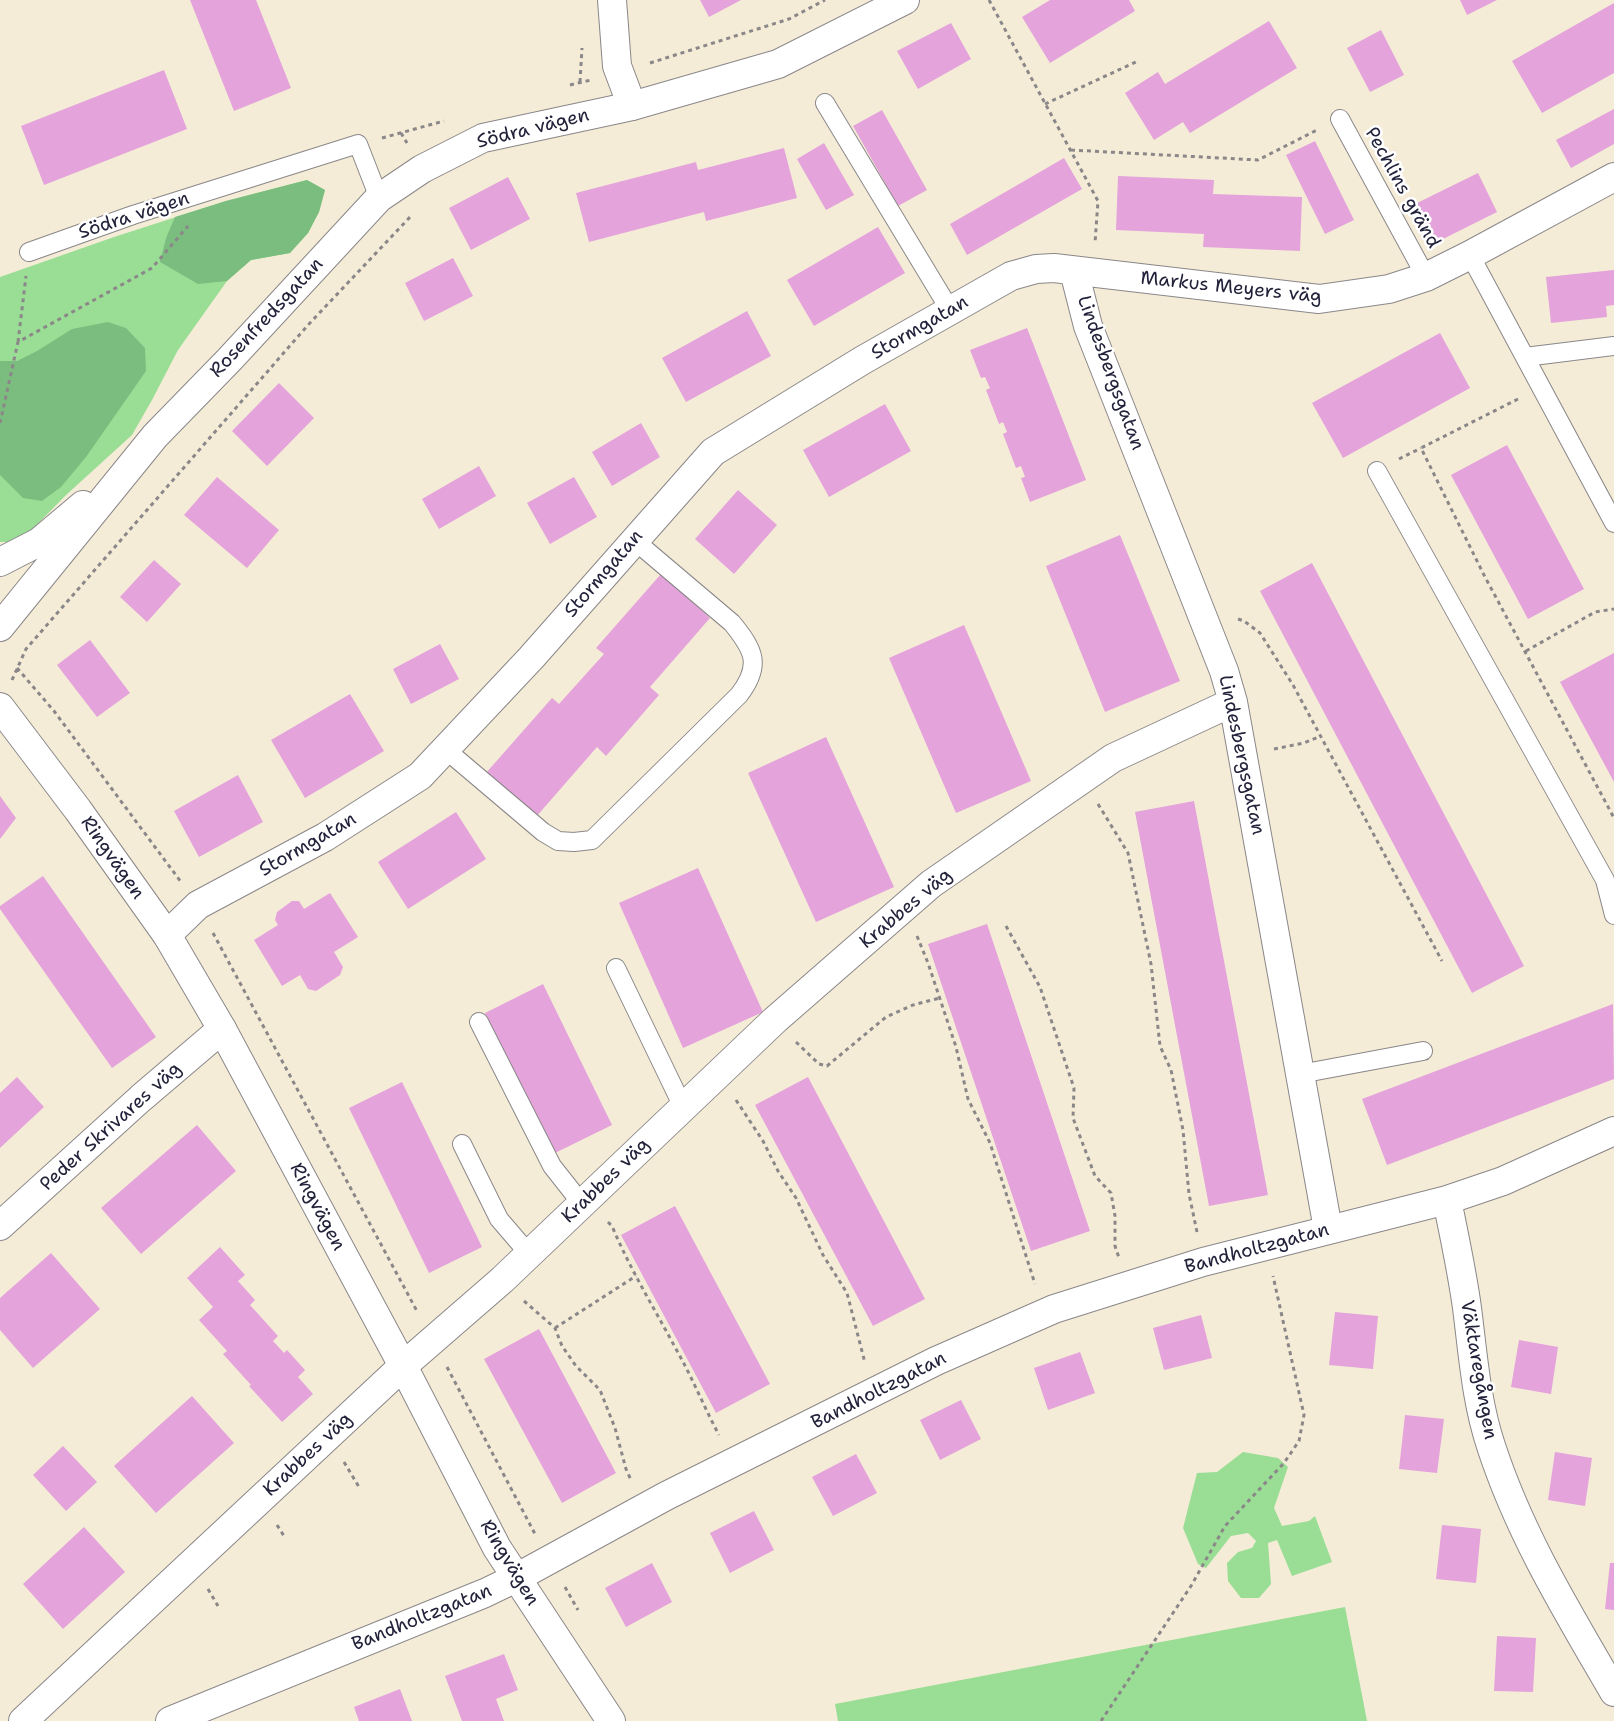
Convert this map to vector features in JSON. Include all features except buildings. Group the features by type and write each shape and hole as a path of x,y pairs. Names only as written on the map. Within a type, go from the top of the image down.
{"street":[{"path":"612,0 617,66 632,106"},
{"name":"Södra vägen","path":"379,198 422,169 483,138 632,106 778,64 905,0"},
{"name":"Markus Meyers väg","path":"1074,271 1319,300 1389,289 1426,277 1614,177"},
{"name":"Rosenfredsgatan","path":"0,562 39,542 77,510 155,436 229,360 379,198"},
{"name":"Stormgatan","path":"166,935 198,905 325,837 420,776 531,658 713,452 863,360 1011,276 1036,269 1054,268 1074,271"},
{"name":"Lindesbergsgatan","path":"1074,271 1088,326 1224,671 1233,702 1328,1230"},
{"name":"Rosenfredsgatan","path":"0,627 155,436"},
{"name":"Krabbes väg","path":"24,1721 403,1366 502,1280 775,1020 931,884 1113,758 1233,702"},
{"name":"Ringvägen","path":"0,707 78,810 166,935 222,1029 403,1366 497,1548 611,1721"},
{"name":"Peder Skrivares väg","path":"0,1226 141,1098 222,1029"},
{"name":"Bandholtzgatan","path":"170,1721 516,1578 645,1507 936,1361 1054,1309 1203,1262 1448,1200 1503,1181 1614,1130"},
{"name":"Väktaregången","path":"1448,1200 1467,1304 1479,1398 1490,1444 1524,1532 1614,1692"}],"lane":[{"path":"825,102 950,310"},
{"name":"Pechlins gränd","path":"1340,119 1426,277"},
{"name":"Södra vägen","path":"29,252 134,215 358,144 379,198"},
{"path":"1470,255 1614,524"},
{"path":"1526,357 1614,346"},
{"path":"1377,471 1605,880 1614,915"},
{"path":"445,749 543,832 558,841 592,840 739,695 748,683 753,655 745,639 732,623 634,540"},
{"path":"616,968 683,1107"},
{"path":"479,1022 552,1166 585,1202"},
{"path":"1300,1074 1423,1051"},
{"path":"462,1144 499,1219 529,1254"}],"path":[{"path":"989,0 1098,201 1094,248 1074,271"},
{"path":"1045,104 1138,61"},
{"path":"1070,150 1258,160 1340,119"},
{"path":"401,133 422,169"},
{"path":"10,682 26,649 308,325 414,213"},
{"path":"18,342 152,268 193,221"},
{"path":"0,423 18,342 29,252"},
{"path":"1541,387 1421,448 1484,575 1614,818"},
{"path":"1199,608 1244,621 1260,634 1293,685 1442,961"},
{"path":"1526,652 1595,612 1614,609"},
{"path":"1243,754 1304,743 1321,736"},
{"path":"1083,780 1128,853 1151,964 1160,1046 1171,1070 1183,1130 1189,1194 1203,1262"},
{"path":"905,908 928,963 956,1047 968,1099 990,1143 1023,1250 1045,1313"},
{"path":"1006,926 1040,987 1074,1088 1073,1118 1095,1176 1110,1194 1115,1216 1115,1246 1126,1285"},
{"path":"775,1020 820,1064 826,1066 886,1017 913,1005 940,998"},
{"path":"715,1077 739,1103 763,1141 778,1171 803,1212 823,1254 847,1293 873,1393"},
{"path":"585,1202 612,1226 636,1276 677,1350 702,1404 734,1462"},
{"path":"1101,1721 1191,1586 1226,1526 1284,1464 1299,1441 1304,1415 1267,1246"},
{"path":"555,1328 636,1276"},
{"path":"502,1280 555,1328 562,1346 571,1359 600,1390 615,1428 626,1470 645,1507"}],"green space":[{"path":"307,180 325,190 319,212 308,233 290,253 251,260 227,281 178,350 132,435 65,496 20,542 0,542 0,277 114,237 226,201"},
{"path":"307,180 325,190 319,212 308,233 290,253 251,260 227,281 198,284 160,262 166,238 175,217 226,201"},
{"path":"108,322 126,328 145,348 146,371 86,457 61,487 42,501 23,498 0,475 0,361 17,361 72,329"},
{"path":"1243,1452 1278,1458 1288,1467 1274,1508 1282,1526 1309,1521 1315,1516 1332,1562 1292,1576 1277,1540 1268,1543 1271,1584 1259,1598 1241,1598 1228,1581 1227,1563 1238,1552 1252,1548 1256,1541 1248,1533 1231,1536 1206,1568 1198,1564 1183,1528 1197,1473 1217,1472"},
{"path":"1345,1607 1367,1721 838,1721 835,1704"}]}
